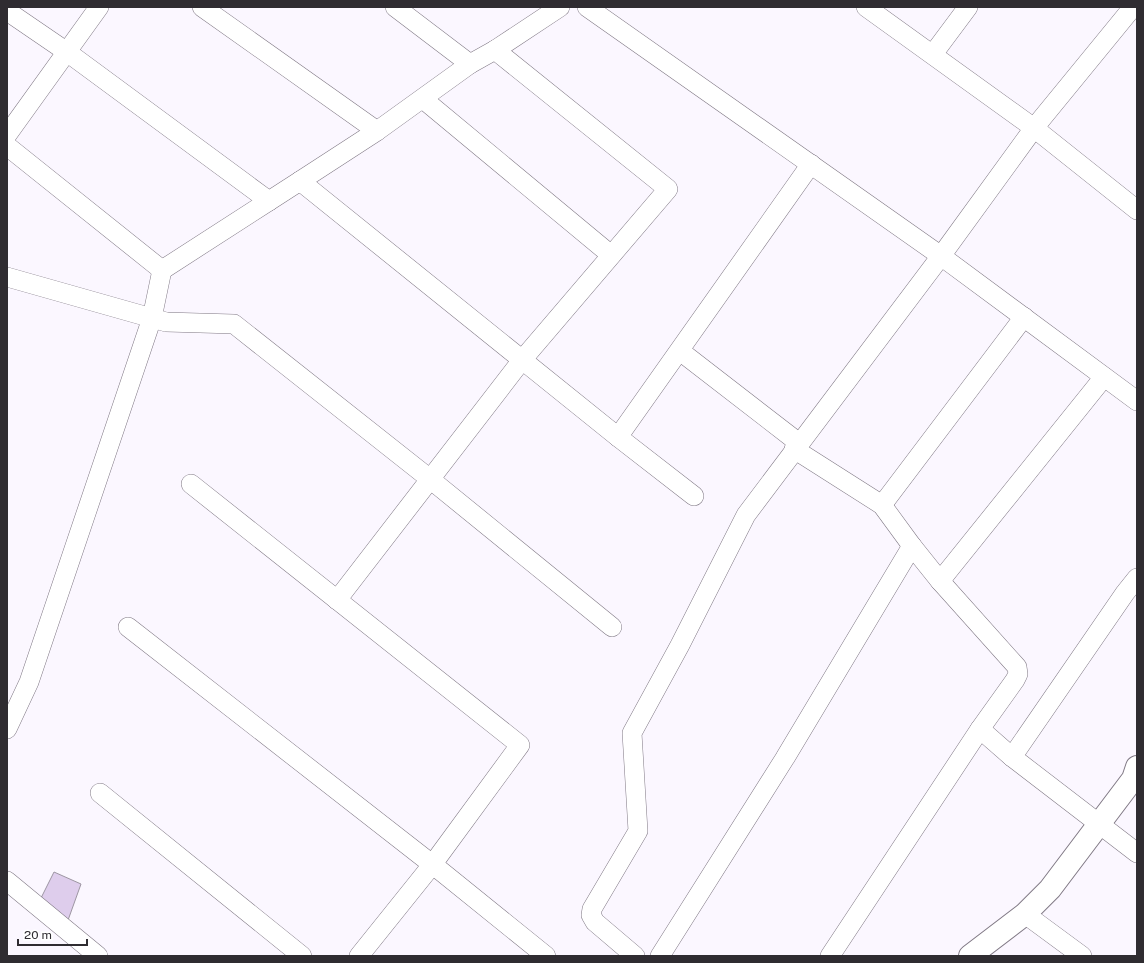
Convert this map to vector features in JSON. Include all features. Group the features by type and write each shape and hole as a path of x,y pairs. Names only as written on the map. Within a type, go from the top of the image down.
{"main road":[{"path":"970,956 1025,914 1050,889 1133,779 1137,767"}],"street":[{"path":"7,135 99,7"},
{"path":"202,7 377,131"},
{"path":"395,7 470,64"},
{"path":"7,730 29,682 152,318 162,270 377,131 470,64 495,50 560,7"},
{"path":"587,7 941,256 1137,401"},
{"path":"866,7 1034,128 1137,210"},
{"path":"933,54 968,7"},
{"path":"636,956 595,922 591,915 592,909 638,831 632,733 680,645 746,515 941,256 1034,128 1133,7"},
{"path":"7,11 67,52 269,201"},
{"path":"337,600 522,360 668,189 495,50"},
{"path":"423,99 611,255"},
{"path":"7,146 162,270"},
{"path":"618,437 811,164"},
{"path":"300,181 618,437 694,496"},
{"path":"7,277 166,322 234,324 430,479 612,627"},
{"path":"882,505 1024,317"},
{"path":"680,351 797,446 882,505 940,581 1017,667 1018,674 1015,680 980,729 830,956"},
{"path":"940,581 1104,376"},
{"path":"191,484 520,745 432,865 359,956"},
{"path":"660,956 785,758 912,546"},
{"path":"1012,757 1125,593 1137,578"},
{"path":"128,627 546,956"},
{"path":"980,729 1012,757 1137,852"},
{"path":"100,793 302,956"},
{"path":"11,891 90,954"},
{"path":"1025,914 1082,956"}],"building":[{"path":"54,872 81,884 67,923 39,902"}]}
